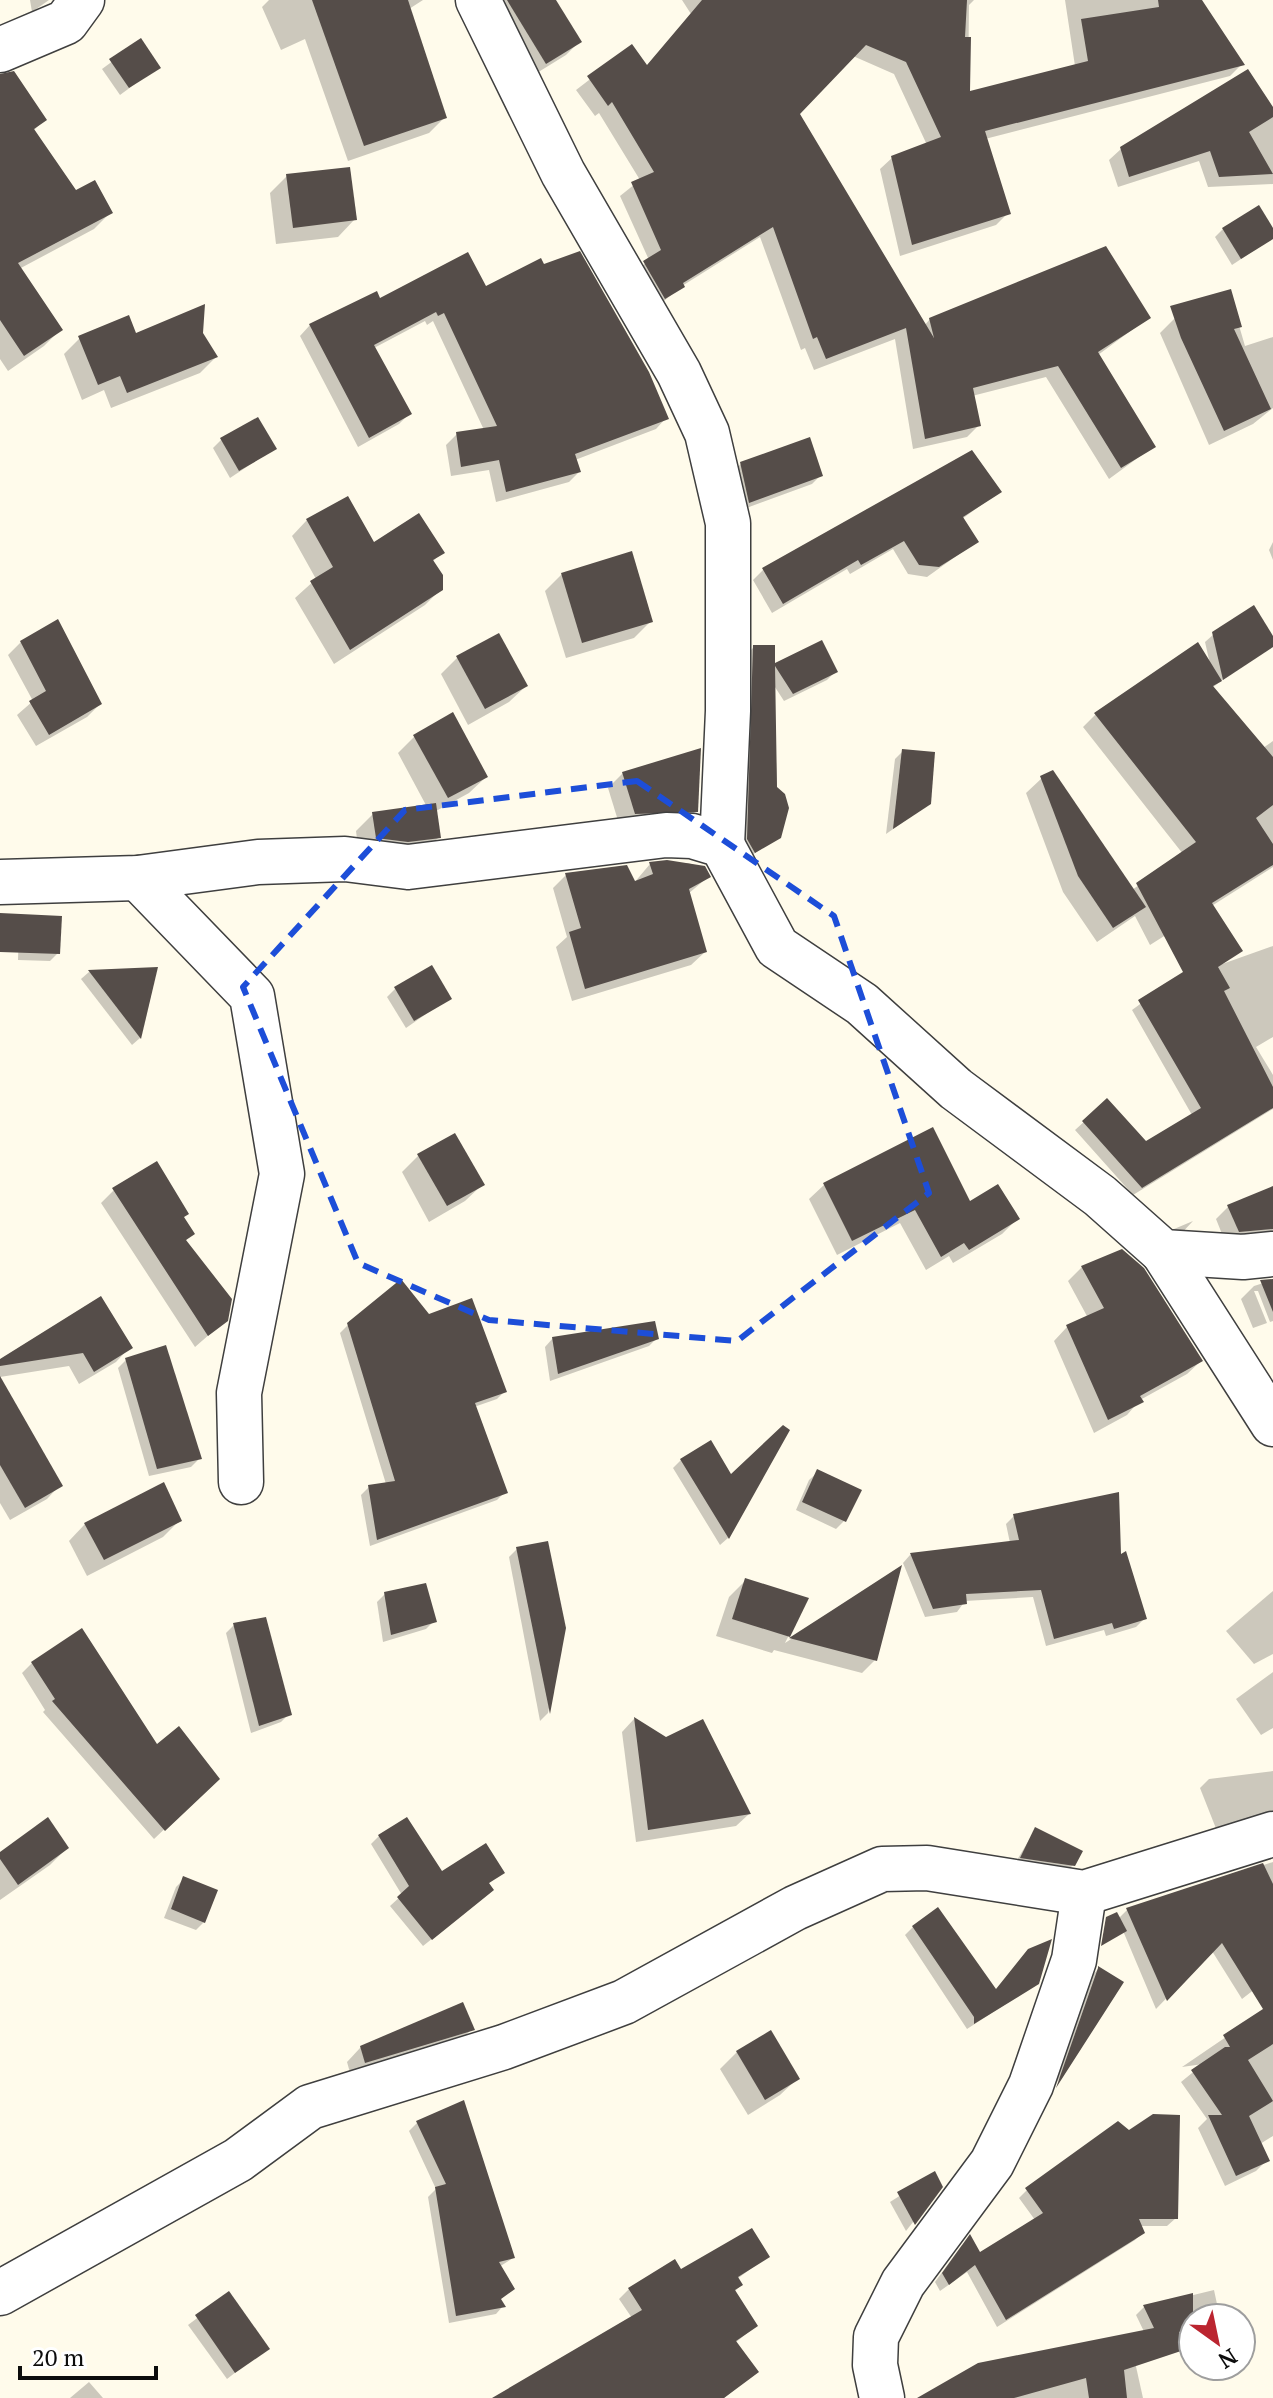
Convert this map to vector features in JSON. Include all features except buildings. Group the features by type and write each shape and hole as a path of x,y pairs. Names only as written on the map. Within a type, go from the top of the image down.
{"street":[{"path":"0,50 66,22 82,0"},
{"path":"478,0 563,173 679,373 707,433 728,523 728,711 722,845 777,947 862,1004 956,1089 1100,1196 1163,1252 1273,1424"},
{"path":"0,882 138,878 272,861 345,859 408,867 666,835 692,836 722,845"},
{"path":"138,878 252,996 255,1011 282,1174 239,1393 241,1482"},
{"path":"1163,1252 1243,1257 1273,1254"},
{"path":"0,2293 238,2160 310,2107 504,2047 624,2002 795,1908 882,1869 927,1868 1084,1893 1273,1834"},
{"path":"882,2398 875,2365 876,2337 903,2283 992,2163 1031,2085 1074,1960 1084,1893"}],"highlighted area":[{"path":"637,781 834,916 929,1193 737,1341 489,1320 358,1263 243,987 405,810"}]}
